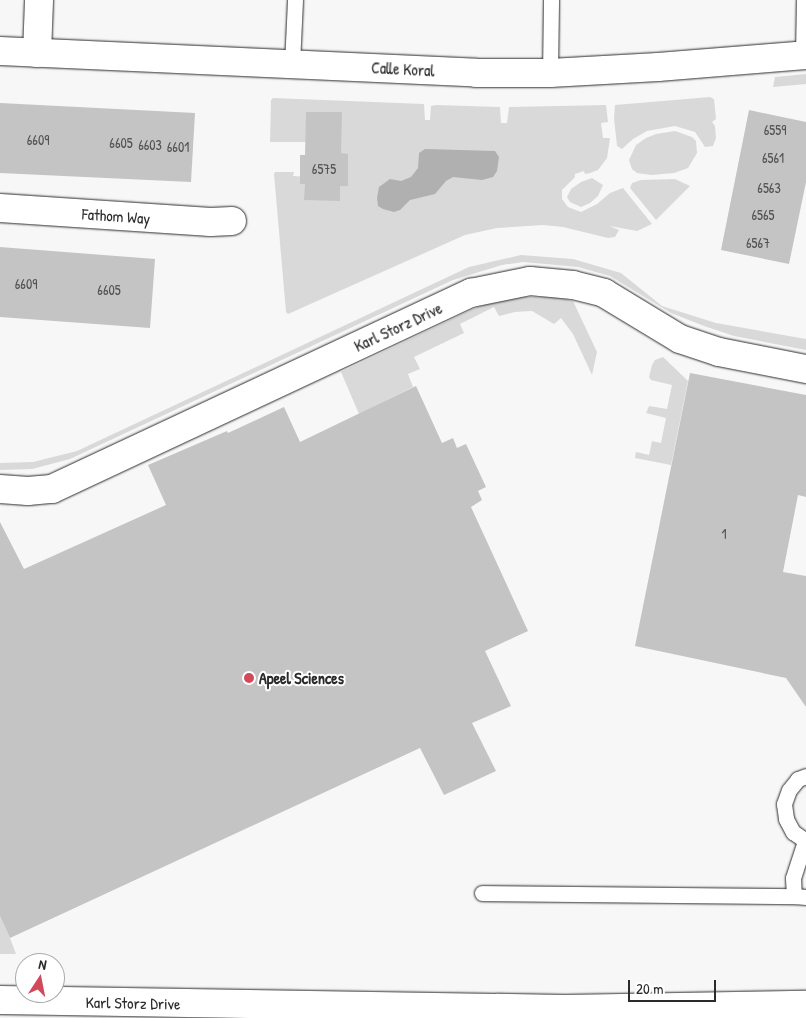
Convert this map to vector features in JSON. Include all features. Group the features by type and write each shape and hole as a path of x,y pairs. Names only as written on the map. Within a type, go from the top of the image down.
{"street":[{"path":"37,53 39,0"},
{"name":"Calle Koral","path":"0,51 476,73 550,73 658,67 804,55"},
{"name":"Fathom Way","path":"0,208 204,222 232,221"},
{"name":"Karl Storz Drive","path":"0,489 28,491 52,489 471,293 530,281 573,285 604,293 680,339 719,352 806,370"},
{"name":"Karl Storz Drive","path":"0,1000 218,1012 806,1005"}],"lane":[{"path":"292,64 295,0"},
{"path":"550,73 551,0"},
{"path":"804,0 804,55"},
{"path":"482,894 800,896 793,878 806,841 793,832 786,819 784,804 789,790 798,779 806,776"}],"shaded area":[{"path":"806,74 806,84 773,87 775,77"},
{"path":"710,97 714,99 716,119 712,122 715,126 716,138 713,146 705,147 695,132 675,126 647,131 633,139 622,149 617,146 614,118 615,105"},
{"path":"273,98 424,104 425,120 430,120 431,106 436,105 500,107 501,123 507,123 509,107 606,105 608,122 601,123 603,138 610,138 607,158 598,170 585,174 584,171 575,174 575,177 562,190 562,199 568,207 581,212 597,204 610,193 623,188 652,224 637,231 610,226 619,230 615,237 608,238 563,227 543,225 497,228 465,235 288,314 286,312 274,174 275,172 294,172 293,176 308,177 307,142 270,142 271,100"},
{"path":"675,131 692,137 696,141 697,153 688,168 674,173 651,175 637,173 632,169 629,160 636,145 656,134"},
{"path":"425,149 495,151 499,157 497,171 493,177 482,180 453,177 446,181 435,194 410,200 400,210 394,212 378,206 379,187 390,179 401,181 411,177 418,168 419,153"},
{"path":"592,178 603,185 598,196 590,203 581,207 570,202 567,197 571,189 581,182"},
{"path":"675,179 690,186 656,220 630,188 632,183 641,180"},
{"path":"521,255 573,259 621,273 662,306 716,323 806,339 806,350 734,336 704,326 671,313 610,276 578,267 523,262 502,265 453,280 70,459 32,469 0,470 0,463 33,462 77,451 469,267"},
{"path":"523,297 556,297 573,301 597,352 592,375 573,334 561,318 554,324 532,311 515,312 499,316 494,307 460,324 464,333 414,357 420,369 408,374 413,387 359,414 341,372 471,310 496,300"},
{"path":"663,357 688,381 671,465 635,458 636,452 649,455 652,441 661,443 666,418 646,413 649,406 667,409 672,385 651,380 649,377 655,360"},
{"path":"0,916 16,953 0,954"}],"building":[{"path":"0,103 195,113 191,182 0,173"},
{"path":"749,110 806,122 806,182 789,264 721,250"},
{"path":"306,112 342,112 341,153 348,154 348,186 340,186 340,201 304,200 305,184 300,184 300,155 305,155"},
{"path":"0,247 155,259 150,328 0,317"},
{"path":"690,373 806,395 806,497 798,495 783,572 806,576 806,707 786,678 635,646"},
{"name":"Apeel Sciences","path":"416,386 442,443 453,438 457,448 466,444 486,487 478,491 482,500 471,507 528,631 485,651 511,706 472,723 496,771 444,795 420,748 10,938 0,916 0,522 24,569 166,505 148,465 227,431 228,433 284,407 300,442"}],"place":[{"name":"Apeel Sciences","path":"249,678"}]}
